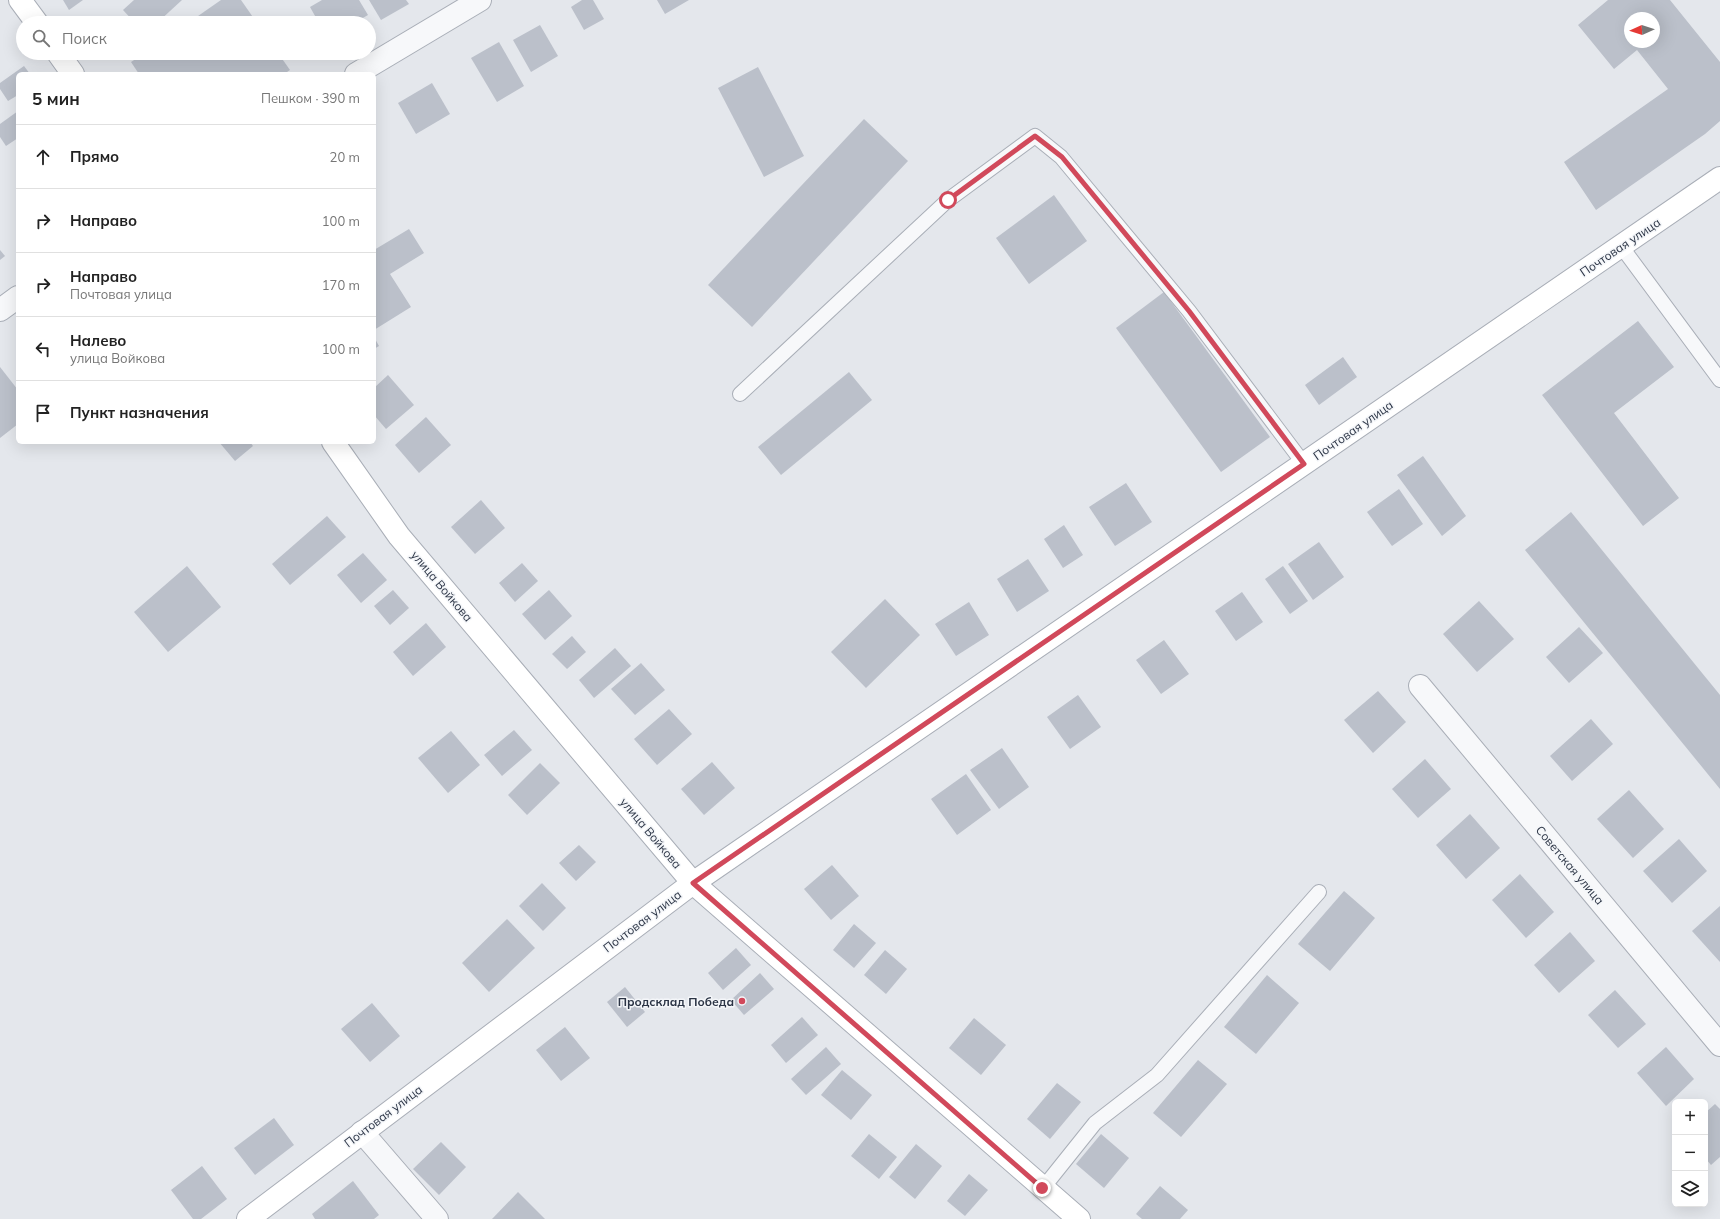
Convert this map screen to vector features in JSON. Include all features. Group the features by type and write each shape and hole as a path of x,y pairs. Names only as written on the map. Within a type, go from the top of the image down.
{"main road":[{"path":"20,0 32,16"},
{"path":"63,60 72,72"},
{"name":"Почтовая улица","path":"248,1219 693,883 1720,178"},
{"name":"улица Войкова","path":"334,444 399,536 693,883 1078,1219"}],"street":[{"path":"359,72 480,0"},
{"path":"0,310 16,298"},
{"name":"Советская улица","path":"1420,686 1720,1045"},
{"path":"362,1132 437,1219"}],"lane":[{"path":"740,394 948,200 1035,136 1062,157 1184,305 1304,464"},
{"path":"1621,246 1720,380"},
{"path":"1042,1188 1095,1123 1157,1075 1319,892"}],"building":[{"path":"63,0 83,0 69,10"},
{"path":"134,0 182,0 165,16 129,16 123,10"},
{"path":"221,0 241,0 252,16 198,16"},
{"path":"322,0 359,0 368,15 315,16 310,7"},
{"path":"369,0 406,0 409,4 381,20"},
{"path":"582,0 593,0 604,19 584,30 571,7"},
{"path":"657,0 689,0 665,14"},
{"path":"1608,0 1670,0 1720,62 1720,121 1705,134 1596,210 1564,162 1668,89 1637,50 1614,69 1578,25"},
{"path":"540,25 558,56 531,72 513,40"},
{"path":"499,42 524,86 497,102 471,58"},
{"path":"134,60 283,60 290,70 287,72 138,72 131,62"},
{"path":"24,66 28,72 16,72 16,96 8,101 0,89 0,83"},
{"path":"758,67 804,156 764,177 718,88"},
{"path":"432,83 450,114 416,134 398,103"},
{"path":"16,112 16,139 6,146 0,137 0,124"},
{"path":"864,119 908,161 752,327 708,285"},
{"path":"1054,195 1087,241 1029,284 996,238"},
{"path":"409,229 424,253 390,274 411,307 376,329 376,249"},
{"path":"0,250 5,256 0,260"},
{"path":"1164,292 1270,437 1221,472 1116,328"},
{"path":"1638,321 1674,367 1614,413 1679,498 1643,526 1542,395"},
{"path":"376,341 379,346 376,348"},
{"path":"1343,357 1357,377 1319,405 1305,385"},
{"path":"0,367 16,387 16,426 0,438"},
{"path":"849,372 872,400 781,475 758,447"},
{"path":"388,375 414,405 386,429 376,417 376,386"},
{"path":"426,417 451,445 419,473 395,445"},
{"path":"221,444 252,444 253,446 235,461"},
{"path":"1423,456 1466,516 1442,536 1397,475"},
{"path":"1126,483 1152,522 1115,546 1089,507"},
{"path":"1399,489 1423,524 1392,546 1367,512"},
{"path":"481,500 505,528 475,554 451,527"},
{"path":"1571,512 1720,695 1720,789 1525,550"},
{"path":"327,516 346,537 290,585 272,564"},
{"path":"1064,525 1083,555 1063,568 1044,539"},
{"path":"1319,542 1344,577 1313,600 1288,564"},
{"path":"363,553 387,580 361,603 337,575"},
{"path":"1028,559 1049,591 1017,612 997,579"},
{"path":"522,563 538,581 515,602 499,583"},
{"path":"187,566 221,607 168,652 134,612"},
{"path":"1283,566 1308,601 1290,614 1265,579"},
{"path":"393,590 409,608 390,625 374,606"},
{"path":"549,590 572,616 545,640 522,614"},
{"path":"1242,592 1263,622 1236,641 1215,611"},
{"path":"885,599 920,635 866,688 831,652"},
{"path":"1479,601 1514,639 1477,672 1443,634"},
{"path":"969,602 989,635 956,656 935,624"},
{"path":"426,623 446,647 413,676 393,652"},
{"path":"1579,627 1603,653 1569,683 1546,657"},
{"path":"572,636 586,652 567,669 552,654"},
{"path":"1164,640 1189,674 1161,694 1136,660"},
{"path":"615,648 631,666 594,698 579,680"},
{"path":"641,663 665,690 635,715 611,689"},
{"path":"1378,691 1406,722 1373,753 1344,720"},
{"path":"1078,695 1101,727 1070,749 1047,717"},
{"path":"669,709 692,734 657,765 634,739"},
{"path":"1591,719 1613,744 1572,781 1550,756"},
{"path":"514,730 532,750 502,776 484,755"},
{"path":"451,731 480,765 448,793 418,758"},
{"path":"1002,748 1029,787 999,809 970,770"},
{"path":"1425,759 1451,789 1418,818 1392,789"},
{"path":"712,762 735,788 704,815 681,789"},
{"path":"540,763 560,783 527,815 508,795"},
{"path":"966,774 991,810 957,835 931,799"},
{"path":"1629,790 1664,829 1633,858 1597,819"},
{"path":"1470,814 1500,848 1466,879 1436,845"},
{"path":"1679,839 1707,871 1672,903 1643,871"},
{"path":"579,845 596,862 576,881 559,863"},
{"path":"832,865 859,896 831,920 804,889"},
{"path":"1520,874 1554,912 1526,938 1492,900"},
{"path":"542,883 566,908 543,931 519,906"},
{"path":"1344,891 1375,918 1330,971 1298,944"},
{"path":"1720,906 1720,962 1692,931"},
{"path":"507,919 535,948 489,992 462,963"},
{"path":"854,924 876,943 854,968 833,950"},
{"path":"1570,932 1595,961 1559,993 1534,965"},
{"path":"736,948 751,965 723,990 708,973"},
{"path":"885,950 907,969 886,994 864,975"},
{"path":"760,973 774,989 744,1015 731,1000"},
{"path":"1267,975 1299,1003 1256,1054 1224,1027"},
{"path":"625,987 645,1012 627,1027 607,1002"},
{"path":"1615,990 1646,1024 1618,1048 1588,1015"},
{"path":"372,1003 400,1036 370,1062 341,1029"},
{"path":"802,1017 818,1035 786,1063 771,1045"},
{"path":"974,1018 1006,1045 981,1075 949,1048"},
{"path":"565,1027 590,1058 561,1081 536,1050"},
{"path":"826,1047 841,1064 806,1095 791,1079"},
{"path":"1666,1047 1694,1079 1666,1106 1637,1073"},
{"path":"1198,1060 1227,1084 1181,1137 1153,1113"},
{"path":"842,1070 872,1095 851,1120 821,1095"},
{"path":"1057,1083 1081,1102 1050,1139 1027,1119"},
{"path":"1715,1104 1720,1109 1720,1157 1711,1165 1708,1162 1708,1110"},
{"path":"274,1118 294,1145 255,1175 234,1148"},
{"path":"869,1134 897,1157 879,1179 851,1156"},
{"path":"1101,1134 1129,1158 1104,1188 1076,1164"},
{"path":"441,1142 466,1167 439,1195 413,1169"},
{"path":"916,1144 942,1166 915,1199 889,1177"},
{"path":"202,1166 227,1199 201,1219 193,1219 171,1190"},
{"path":"969,1174 988,1190 965,1216 947,1201"},
{"path":"353,1181 379,1215 374,1219 315,1219 312,1214"},
{"path":"1160,1186 1188,1210 1180,1219 1142,1219 1136,1214"},
{"path":"518,1192 545,1219 492,1219"}],"place":[{"name":"Продсклад Победа","path":"742,1001"}],"route":[{"path":"948,200 1035,136 1062,157 1189,311 1304,464 1278,480 693,883 1042,1188"}]}
